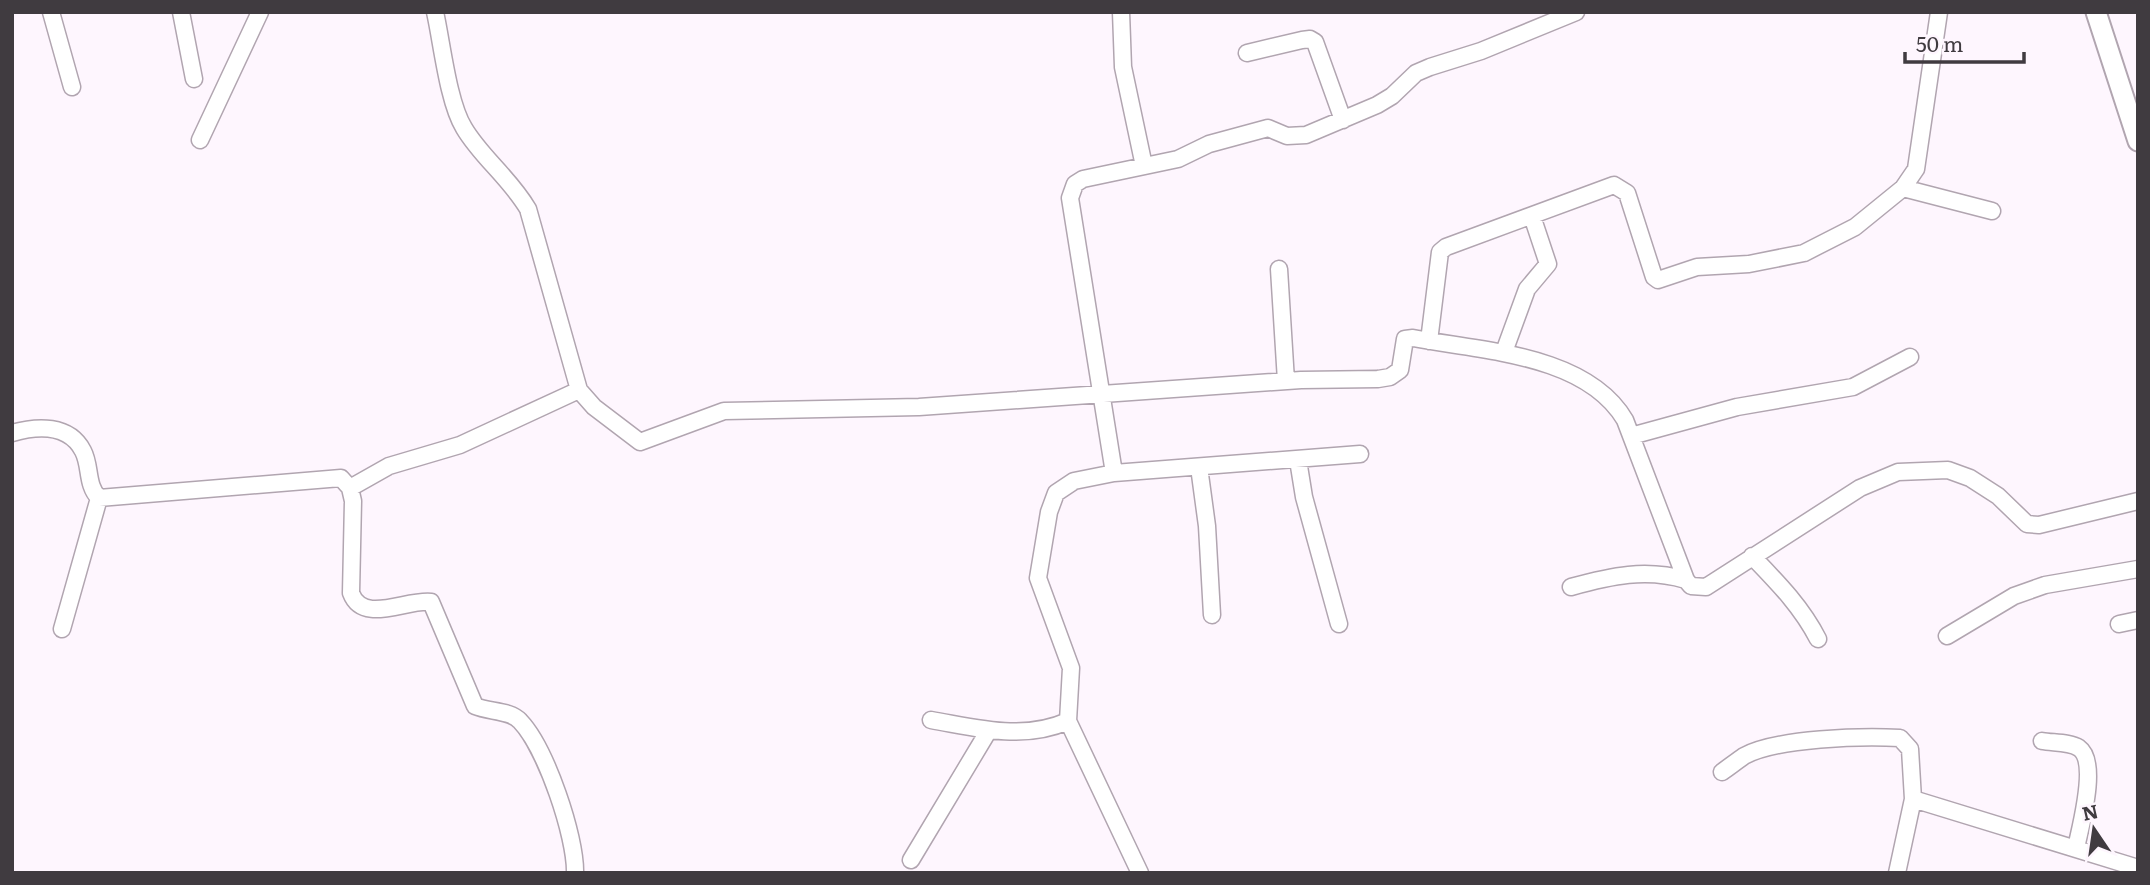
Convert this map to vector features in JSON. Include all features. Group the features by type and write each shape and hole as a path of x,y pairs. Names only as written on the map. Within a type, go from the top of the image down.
{"street":[{"path":"51,12 72,87"},
{"path":"181,12 194,79"},
{"path":"200,140 260,12"},
{"path":"435,12 458,116 477,145 512,183 527,209 579,390 594,407 640,442 724,411 919,407 1390,377 1400,370 1405,340 1504,352 1555,368 1602,391 1616,405 1631,436 1686,580 1691,586 1706,587 1860,488 1898,472 1948,471 1970,478 1998,496 2027,524 2039,525 2138,502"},
{"path":"1121,12 1125,76 1144,166"},
{"path":"1114,473 1071,189 1083,179 1178,159 1209,144 1268,128 1295,137 1343,120 1392,96 1416,73 1577,12"},
{"path":"1429,341 1440,252 1446,247 1614,185 1628,193 1654,277 1664,281 1697,267 1749,264 1804,253 1855,227 1903,188 1916,169 1939,12"},
{"path":"2096,12 2138,140"},
{"path":"1247,53 1310,39 1315,43 1343,120"},
{"path":"1903,188 1992,211"},
{"path":"1504,352 1527,289 1548,264 1532,216"},
{"path":"1279,269 1286,382"},
{"path":"1631,436 1737,407 1853,387 1910,357"},
{"path":"350,488 389,466 460,446 579,390"},
{"path":"12,433 44,428 60,430 73,439 83,451 92,491 99,498"},
{"path":"1140,873 1068,721 1071,668 1040,587 1038,568 1056,493 1074,481 1114,473 1360,454"},
{"path":"1298,460 1304,497 1339,624"},
{"path":"1199,467 1208,526 1212,615"},
{"path":"99,498 341,478 350,488 353,501 351,593 355,602 362,608 372,610 418,600 431,602 475,706 487,712 511,715 520,721 539,754 571,832 575,873"},
{"path":"62,629 99,498"},
{"path":"1752,556 1806,616 1818,639"},
{"path":"1947,636 2014,596 2045,585 2138,569"},
{"path":"1572,587 1619,575 1641,573 1663,573 1686,580"},
{"path":"2119,624 2138,620"},
{"path":"931,720 989,730 1037,732 1068,721"},
{"path":"911,860 989,730"},
{"path":"1722,772 1744,756 1762,749 1842,739 1900,738 1910,749 1913,799 1897,873"},
{"path":"2042,741 2074,746 2082,750 2087,759 2086,803 2076,848"},
{"path":"1913,799 2138,868"}]}
